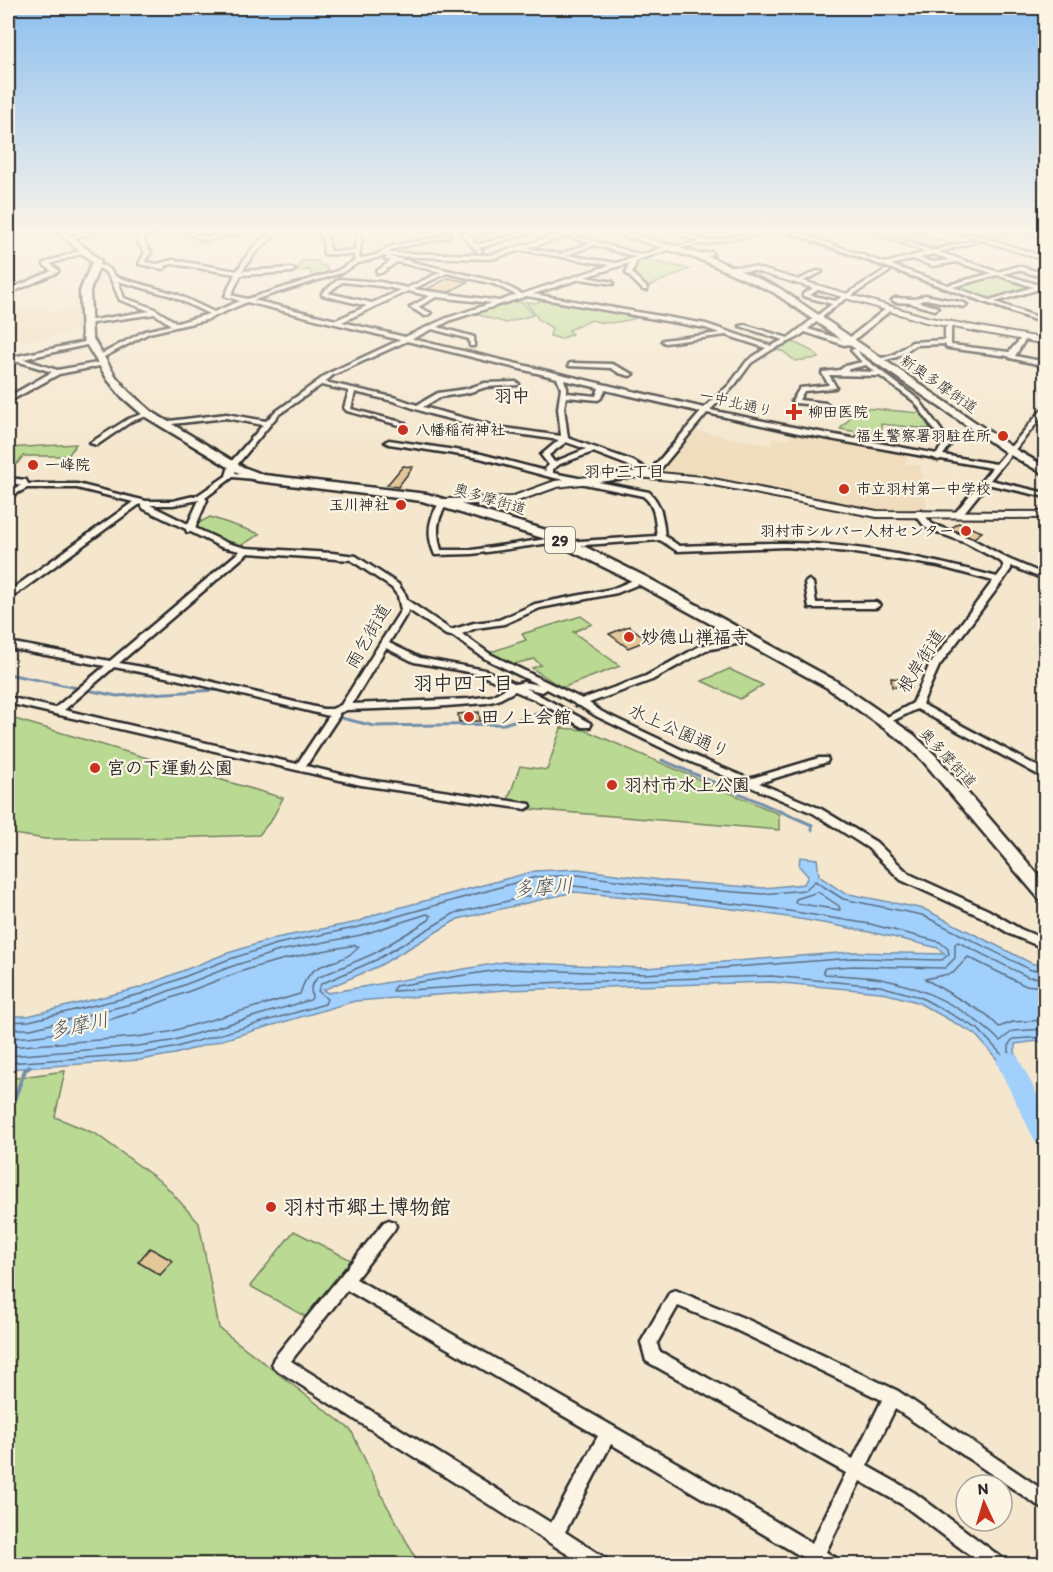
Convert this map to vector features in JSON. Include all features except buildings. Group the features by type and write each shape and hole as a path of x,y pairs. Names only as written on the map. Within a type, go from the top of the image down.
{"main road":[{"path":"86,306 89,343"},
{"name":"新奥多摩街道","path":"801,306 940,403 1046,472"},
{"name":"奥多摩街道","path":"89,343 119,388 148,414 232,470 261,478 396,493 445,502 554,537 642,580 831,684 925,753 1046,896"}],"street":[{"path":"143,306 157,312 175,325"},
{"path":"196,306 213,314"},
{"path":"8,400 57,372 101,360 142,334 204,319 230,306"},
{"path":"270,306 407,339"},
{"path":"336,322 369,306"},
{"path":"414,306 428,313 425,314"},
{"path":"8,496 25,486 81,486 142,502 173,503 201,497 232,470 282,409 318,382 449,319 489,306"},
{"path":"579,306 695,324 771,348"},
{"path":"651,475 706,410 732,386 749,362 805,330 832,306"},
{"path":"887,306 854,344 854,350 880,374 922,406 946,445 938,458"},
{"path":"896,306 951,324 1046,342"},
{"path":"929,306 934,308"},
{"path":"1001,306 1046,322"},
{"path":"87,323 157,312"},
{"path":"951,324 948,328 948,346 1011,354 1012,357 1046,364"},
{"path":"743,326 788,340"},
{"path":"432,327 472,338 472,345"},
{"path":"805,330 854,344"},
{"path":"664,341 728,334"},
{"path":"1011,354 1024,337"},
{"name":"一中北通り","path":"407,339 560,378 872,447 996,466"},
{"path":"878,360 895,356 914,344 949,342"},
{"path":"9,360 89,343"},
{"path":"9,360 21,360 57,372"},
{"path":"842,372 847,367 867,363"},
{"path":"571,364 612,366 621,372 630,374"},
{"path":"826,405 795,401 802,389 833,387 825,373 880,374"},
{"path":"560,378 565,439"},
{"path":"318,382 353,389 498,429 565,439 630,463 651,475"},
{"path":"417,408 438,395 467,391 485,385 516,384"},
{"path":"563,395 598,398 603,387"},
{"path":"353,389 347,408 349,410 403,424"},
{"path":"922,406 940,403"},
{"path":"959,513 1046,407"},
{"path":"94,442 130,420 148,414"},
{"path":"164,423 226,416 269,424"},
{"path":"893,433 942,438"},
{"path":"552,464 545,455 565,439"},
{"path":"389,442 481,456 550,475 626,489 652,498 657,510 661,538"},
{"path":"550,475 549,469 552,464 581,456 592,449"},
{"path":"554,537 540,542 472,552 438,553 432,521 445,502 512,500 546,486 576,480 625,475 703,480 877,514 1046,515"},
{"path":"8,480 23,482 25,486"},
{"path":"986,481 1046,495"},
{"path":"190,530 203,500 201,497"},
{"path":"142,502 190,530 224,545 246,550 341,555 353,558 390,581 404,602"},
{"path":"8,596 142,502"},
{"path":"920,516 929,526 969,541 1006,561 1046,578"},
{"path":"568,544 661,538 677,549 786,545 849,550 939,564 999,580"},
{"path":"57,711 246,550"},
{"name":"根岸街道","path":"885,722 917,705 934,666 1007,569 1006,561"},
{"path":"455,633 474,626 501,622 538,606 614,591 642,580"},
{"path":"809,583 812,606 876,605"},
{"name":"雨乞街道","path":"404,602 449,633 455,633"},
{"name":"雨乞街道","path":"345,707 405,610 404,602"},
{"name":"水上公園通り","path":"455,633 487,656 583,703 599,714 800,803 837,822 872,845 905,877 984,913 1016,932 1046,945"},
{"path":"299,768 333,715 345,707 485,700 497,697 514,687 530,685 583,703 649,678 702,648 748,639"},
{"path":"384,644 417,660 482,672 586,724"},
{"path":"8,645 176,676 333,715"},
{"path":"8,700 361,782 525,806"},
{"path":"917,705 1046,776"},
{"path":"750,782 823,760"},
{"path":"389,1226 280,1363 599,1564"},
{"path":"345,1281 608,1432 830,1564"},
{"path":"996,1564 909,1499 652,1356 649,1342 675,1297 740,1324 892,1397 1046,1503"},
{"path":"815,1555 892,1397"},
{"path":"554,1535 608,1432"}],"shaded area":[{"path":"8,306 24,309 48,306 52,312 80,307 82,330 25,341 19,339 8,341"},
{"name":"市立羽村第一中学校","path":"692,430 769,445 774,438 788,439 795,432 909,455 905,463 921,466 927,509 872,510 662,470"}],"green space":[{"path":"492,306 526,306 533,315 506,323 472,313"},
{"path":"529,306 586,306 640,316 609,323 592,320 569,330 572,334 561,339 550,336 552,328 539,320"},
{"path":"791,341 814,352 819,358 795,361 784,352 774,349"},
{"path":"853,407 920,413 930,429 881,424 883,440 855,436 857,432 840,429 849,419"},
{"path":"76,444 68,456 23,456 17,464 8,463 8,448"},
{"path":"210,517 260,534 239,547 224,543 194,529 195,525"},
{"path":"581,616 592,624 573,632 620,666 562,688 532,668 541,665 534,659 514,664 488,653 526,640 522,634"},
{"path":"729,669 763,685 740,699 702,681"},
{"name":"宮の下運動公園","path":"8,717 283,798 272,819 259,835 45,839 8,833"},
{"name":"羽村市水上公園","path":"561,728 585,730 779,814 779,830 528,809 529,803 508,800 520,766 547,770"},
{"path":"65,1071 55,1117 96,1134 164,1184 199,1223 219,1328 351,1430 384,1500 419,1564 8,1564 8,1079"},
{"path":"294,1231 351,1260 308,1318 250,1286"}],"water":[{"name":"多摩川","path":"800,857 817,859 819,876 844,893 924,909 1033,964 1045,964 1045,1043 1038,1041 1015,1044 1015,1061 1001,1064 975,1034 917,1002 880,992 771,982 506,990 355,1001 175,1054 140,1060 8,1069 8,1016 28,1016 139,988 225,954 276,938 358,922 376,914 535,871 578,869 667,881 764,888 804,884 808,876 799,866","holes":["574,892 758,912 848,928 938,948 945,954 852,952 646,968 504,962 328,993 323,990 379,966 458,919"]}],"waterway":[{"path":"8,674 117,696 217,690 301,709"},
{"path":"337,717 374,726 504,724 552,709"},
{"path":"662,760 812,825 812,830"},
{"path":"1008,1062 1045,1136"},
{"path":"8,1116 25,1070 30,1067"}],"railway":[{"path":"991,306 1046,326"}],"place":[{"name":"柳田医院","path":"794,412"},
{"name":"八幡稲荷神社","path":"403,430"},
{"name":"福生警察署羽駐在所","path":"1003,436"},
{"name":"一峰院","path":"33,465"},
{"name":"市立羽村第一中学校","path":"844,489"},
{"name":"玉川神社","path":"401,505"},
{"name":"羽村市シルバー人材センター","path":"966,531"},
{"name":"妙德山禅福寺","path":"629,637"},
{"name":"田ノ上会館","path":"469,717"},
{"name":"宮の下運動公園","path":"95,768"},
{"name":"羽村市水上公園","path":"612,785"},
{"name":"羽村市郷土博物館","path":"271,1207"}],"district":[{"name":"羽中","path":"512,396"},
{"name":"羽中三丁目","path":"624,471"},
{"name":"羽中四丁目","path":"463,683"}]}
